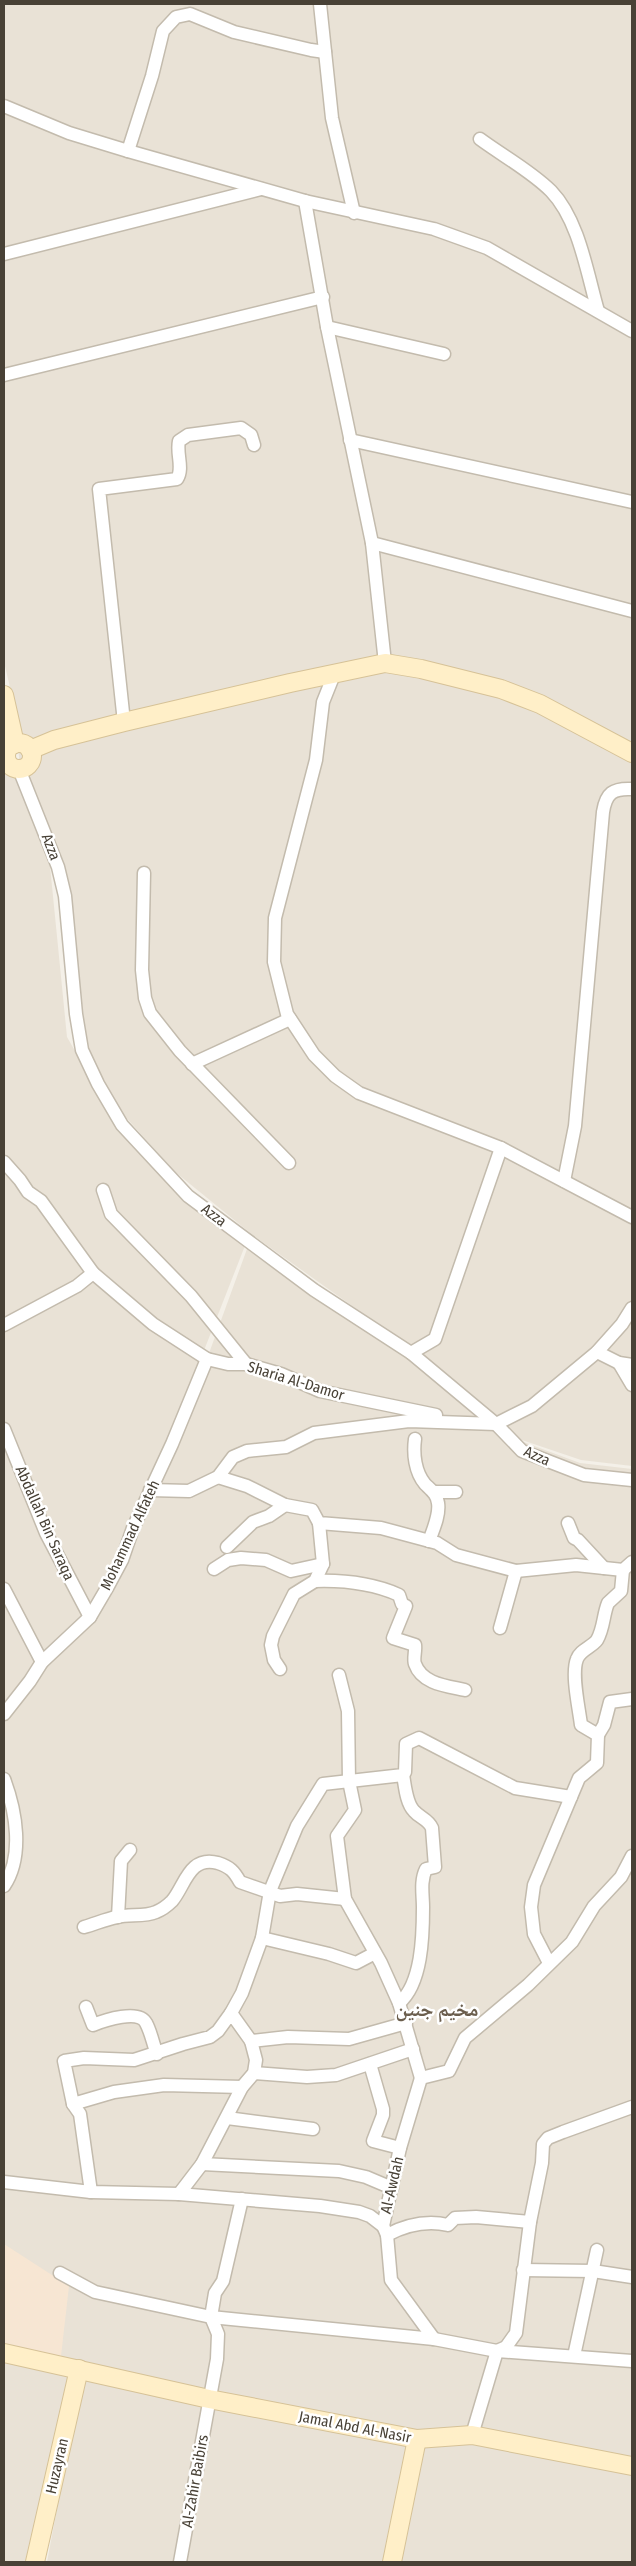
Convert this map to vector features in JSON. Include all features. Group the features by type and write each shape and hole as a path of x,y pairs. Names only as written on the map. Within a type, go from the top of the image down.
{"street":[{"path":"320,4 332,118 354,213"},
{"path":"128,151 152,76 163,31 176,17 190,14 234,32 325,52"},
{"path":"4,106 69,133 128,151 305,201 434,229 487,248 632,331"},
{"path":"480,139 543,183 558,198 576,234 598,311"},
{"path":"4,254 262,189"},
{"path":"305,201 327,327 372,543 385,663"},
{"path":"4,376 323,297"},
{"path":"327,327 444,354"},
{"path":"124,722 99,489 177,479 180,471 177,448 179,441 188,435 241,428 251,435 254,445"},
{"path":"350,440 632,502"},
{"path":"372,543 632,612"},
{"path":"11,766 7,752 23,747 335,672 385,663 421,669 501,689 540,704 632,752"},
{"path":"335,672 323,702 316,760 275,918 274,962 280,991 290,1019 319,1061 335,1076 360,1093 501,1148 632,1217"},
{"path":"4,695 23,747"},
{"name":"Azza","path":"11,766 58,867 65,896 76,1014 82,1050 98,1084 122,1125 188,1196 314,1290 411,1353 496,1424 522,1452 584,1475 632,1480"},
{"path":"564,1181 575,1126 604,807 608,795 613,790 632,789"},
{"path":"144,873 142,970 145,998 150,1013 192,1064 289,1163"},
{"path":"192,1064 290,1019"},
{"path":"411,1353 435,1339 501,1148"},
{"name":"Sharia Al-Damor","path":"4,1162 28,1192 41,1201 93,1273 153,1324 207,1359 228,1364 246,1364 282,1374 320,1391 410,1412 496,1424"},
{"path":"103,1190 111,1214 191,1296 246,1364"},
{"path":"4,1325 77,1286 93,1273"},
{"path":"150,1490 189,1491 218,1477 233,1458 247,1451 286,1447 314,1433 409,1422 496,1424 532,1406 597,1352 622,1324 632,1308"},
{"path":"597,1352 626,1364 631,1382"},
{"name":"Mohammad Alfateh","path":"4,1714 30,1681 42,1662 90,1617 122,1560 207,1359"},
{"name":"Abdallah Bin Saraqa","path":"4,1429 46,1533 90,1617"},
{"path":"415,1439 418,1471 425,1483 434,1492 439,1504 436,1520 428,1541"},
{"path":"218,1477 247,1486 285,1505 312,1510 319,1522 323,1564 315,1581"},
{"path":"434,1492 456,1492"},
{"path":"227,1547 253,1522 269,1516 285,1505"},
{"path":"319,1522 381,1528 428,1541 456,1555 516,1572 576,1565 604,1568 627,1566 621,1591 608,1603 605,1620 597,1638 580,1654 576,1663 581,1724 598,1735"},
{"path":"568,1523 574,1538 604,1568"},
{"path":"214,1569 228,1560 242,1558 266,1560 291,1571 323,1564"},
{"path":"500,1628 516,1572"},
{"path":"280,1669 274,1660 270,1645 294,1594 315,1581 341,1580 369,1584 400,1595 402,1604 406,1606 393,1638 415,1644 414,1663 422,1675 431,1681 465,1690"},
{"path":"4,1589 42,1662"},
{"path":"339,1675 348,1711 349,1781 355,1810 337,1836 346,1899 399,2003 421,2078 449,2071 465,2038 528,1985 572,1942 594,1906 627,1877 632,1856"},
{"path":"549,1963 534,1934 531,1907 534,1885 579,1778 597,1763 598,1735 604,1725 610,1702 632,1699"},
{"path":"399,2003 407,1997 419,1965 423,1916 422,1876 426,1869 435,1868 432,1828 430,1823 415,1813 411,1807 403,1775 405,1772 406,1744 419,1738 515,1788 571,1798"},
{"path":"91,2192 80,2114 73,2104 64,2061 84,2058 134,2060 210,2037 218,2031 242,1993 262,1938 270,1891 297,1826 318,1790 323,1784 403,1775"},
{"path":"4,1779 18,1846 10,1855 4,1886"},
{"path":"118,1917 121,1860 130,1850"},
{"path":"84,1927 118,1917 154,1913 171,1903 180,1890 183,1880 191,1870 206,1863 214,1862 233,1869 240,1882 280,1896 297,1894 346,1899"},
{"path":"262,1938 329,1954 356,1963 374,1953"},
{"path":"86,2006 93,2024 113,2018 125,2017 137,2017 146,2022 157,2054"},
{"path":"179,2194 202,2164 242,2087 254,2073 256,2060 251,2041 231,2013"},
{"path":"251,2041 288,2037 349,2039 406,2023"},
{"path":"254,2073 324,2076 370,2064 413,2049"},
{"path":"370,2064 383,2109 383,2115 373,2141 400,2148"},
{"name":"Al-Awdah","path":"4,2182 91,2192 179,2194 320,2206 359,2212 385,2230 400,2148 421,2078"},
{"path":"73,2104 114,2092 164,2085 242,2087"},
{"path":"472,2435 497,2351 506,2347 516,2333 523,2270 542,2163 543,2144 555,2135 632,2107"},
{"path":"227,2118 313,2129"},
{"path":"202,2164 339,2171 366,2177 392,2188"},
{"path":"211,2317 215,2293 223,2280 242,2199"},
{"path":"434,2339 391,2280 385,2230 436,2222 448,2225 455,2218 476,2217 530,2222"},
{"path":"574,2356 597,2250"},
{"path":"523,2270 593,2271 632,2277"},
{"path":"60,2273 95,2292 211,2317 434,2339 497,2351 632,2360"},
{"name":"Al-Zahir Baibirs","path":"180,2562 218,2346 218,2334 211,2317"},
{"name":"Jamal Abd Al-Nasir","path":"4,2353 209,2399 417,2439 472,2435 632,2466"},
{"name":"Huzayran","path":"35,2562 79,2369"},
{"path":"392,2562 417,2439"}],"shaded area":[{"path":"4,4 632,4 632,1466 581,1460 519,1439 428,1360 254,1236 174,1171 105,1094 72,1030 59,859 21,778 14,704 4,662"},
{"path":"4,759 22,787 50,866 67,1037 99,1093 178,1180 248,1238 203,1353 208,1356 251,1238 518,1440 580,1463 632,1469 632,2562 47,2562 82,2376 4,2354 4,1716 90,1617 87,1611 43,1657 4,1707"},
{"path":"4,2244 69,2286 61,2356 4,2347"},
{"path":"4,2359 69,2372 37,2562 4,2562"}],"district":[{"name":"مخيم جنين","path":"437,2009"}]}
